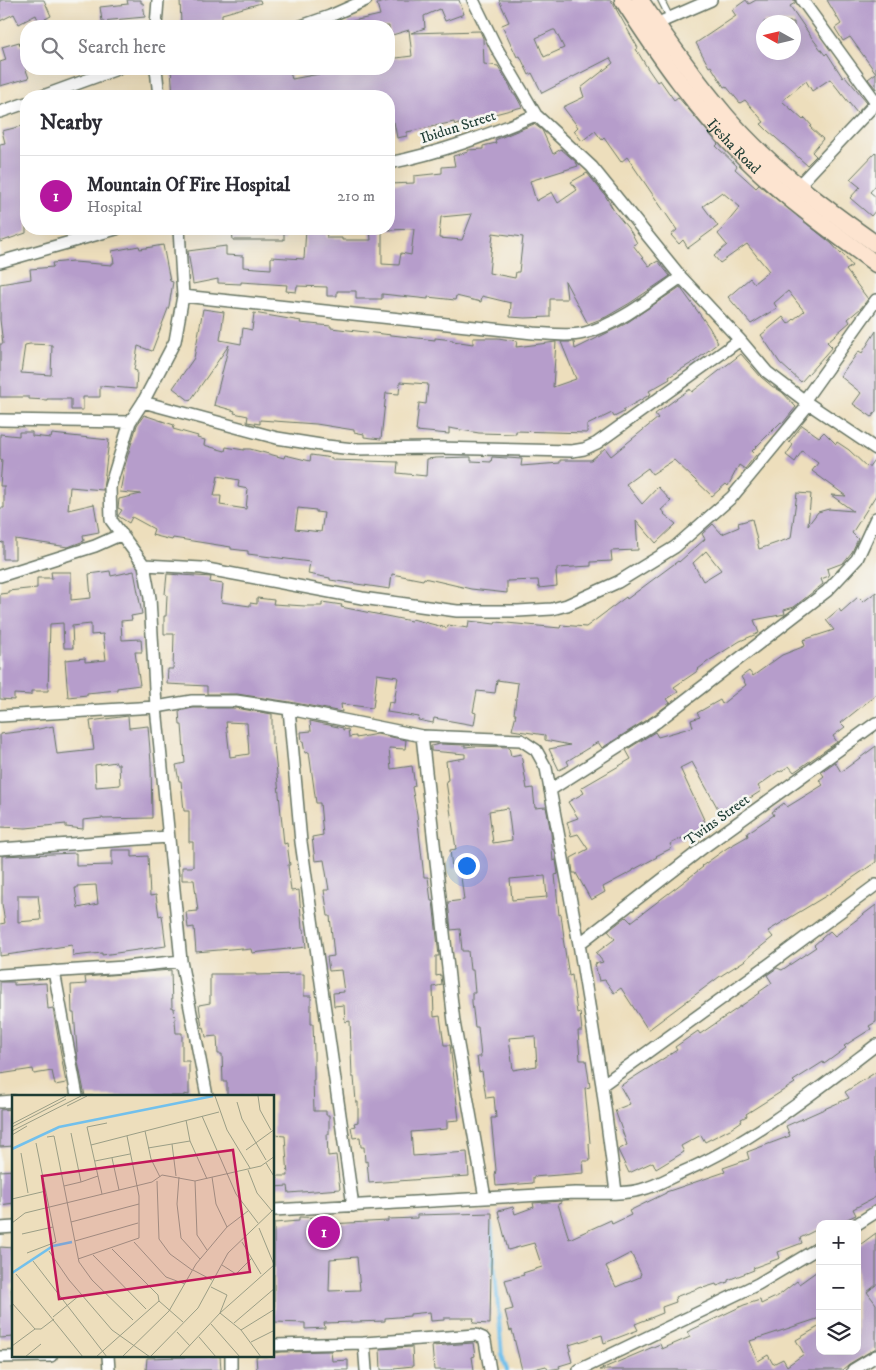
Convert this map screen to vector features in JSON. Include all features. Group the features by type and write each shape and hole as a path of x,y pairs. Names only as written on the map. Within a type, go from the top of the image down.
{"main road":[{"name":"Ijesha Road","path":"623,0 666,65 704,113 744,158 799,185 832,214 876,244"},
{"name":"Ijesha Road","path":"640,0 663,21 727,117 766,168 808,214 876,264"}],"street":[{"path":"156,20 158,0"},
{"path":"316,20 366,0"},
{"path":"473,0 496,47 536,115 592,167 681,277 767,372 806,402 876,449"},
{"path":"663,21 711,0"},
{"path":"799,185 876,102 802,0"},
{"path":"59,90 101,75"},
{"path":"157,75 158,90"},
{"path":"0,112 20,105"},
{"name":"Ibidun Street","path":"395,162 446,149 536,115"},
{"path":"0,262 95,235"},
{"path":"179,235 184,296 174,341 143,402 130,422 110,487 111,520 144,565 150,598 156,707 181,961 207,1095"},
{"path":"184,296 567,335 582,334 611,322 649,300 681,277"},
{"path":"144,565 202,568 362,598 457,611 518,611 552,609 567,605 618,582 675,547 732,497 806,402 876,300"},
{"path":"143,402 268,436 353,449 436,448 572,451 584,449 597,443 740,340"},
{"path":"0,420 130,422"},
{"path":"550,790 658,721 827,591 857,559 876,518"},
{"path":"0,576 95,546 122,534"},
{"path":"0,716 156,707 192,701 236,701 288,709 422,736 521,740 536,750 542,757 546,768 579,944 602,1085 616,1192"},
{"path":"288,709 301,842 353,1206"},
{"name":"Twins Street","path":"579,944 704,847 876,723"},
{"path":"422,736 454,1022 484,1198"},
{"path":"0,849 168,837"},
{"path":"602,1085 876,885"},
{"path":"0,975 125,967 181,961"},
{"path":"54,971 77,1095"},
{"path":"275,1210 575,1192 640,1190 705,1163 752,1135 780,1117 876,1045"},
{"path":"861,1223 874,1218"},
{"path":"579,1370 758,1284 816,1249"},
{"path":"275,1345 364,1343 476,1335 483,1338 490,1370"},
{"path":"364,1343 366,1370"},
{"path":"853,1370 876,1356"}],"lane":[{"path":"660,0 663,21"}],"building":[{"path":"0,0 44,0 51,16 38,20 36,15 27,20 20,20 19,24 14,14 0,21"},
{"path":"127,0 141,0 145,17 102,20 100,7 128,4"},
{"path":"180,0 260,0 261,3 222,14 222,20 181,20"},
{"path":"392,0 459,0 464,14 445,21 440,9 424,16 425,28 411,33 480,31 483,38 484,64 498,66 522,107 455,125 454,122 407,132 407,136 397,138 395,127 395,90 173,90 171,75 291,75 292,79 314,75 395,75 395,58 412,56 409,30 395,34 395,20 357,20 380,15 377,4"},
{"path":"499,0 611,0 638,48 636,49 657,82 660,80 674,100 678,97 718,144 716,146 737,166 735,169 756,188 759,185 842,253 852,266 846,270 868,299 848,319 850,322 827,342 832,347 801,382 780,363 761,335 783,317 788,324 804,311 788,291 774,303 777,308 751,324 728,297 750,278 754,283 769,271 747,244 720,263 714,256 727,245 718,234 740,207 722,192 703,206 718,226 688,248 683,240 679,244 671,235 677,230 627,157 621,162 604,138 602,140 595,131 582,141 574,131 578,127 563,107 584,97 581,88 613,63 610,58 542,93 532,73 529,75 520,56 517,57 502,25 509,22","holes":["555,30 564,48 544,57 536,38"]},
{"path":"746,0 749,4 756,0 795,0 795,3 790,6 796,15 756,15 756,60 801,60 801,22 825,55 827,53 843,78 845,76 867,102 857,113 830,79 812,91 806,81 782,101 803,120 805,118 812,126 810,127 823,139 812,152 816,156 807,165 761,124 764,122 745,100 740,103 726,86 724,87 711,66 709,67 696,43 736,16 732,10"},
{"path":"827,0 876,0 876,73 850,37 843,41 835,28 841,24"},
{"path":"19,42 20,75 28,75 29,78 0,86 0,62 6,60 2,47"},
{"path":"876,73 876,89 868,79"},
{"path":"534,124 542,130 553,154 561,149 578,166 530,181 536,201 552,192 558,203 577,190 571,182 587,173 631,232 637,243 633,245 649,266 658,261 670,276 630,303 606,317 588,324 565,281 567,299 550,299 550,317 525,318 510,317 511,303 482,296 481,302 456,296 455,300 382,294 382,299 356,299 356,291 337,291 337,296 327,296 327,287 297,286 296,292 286,291 287,285 241,282 241,284 218,283 218,279 193,284 188,251 226,246 226,255 243,256 243,267 271,269 271,257 304,259 306,235 327,235 327,238 342,238 342,240 371,240 371,235 382,235 382,264 399,265 401,253 411,255 414,229 395,230 395,184 414,183 414,176 442,173 442,167 455,166 453,156 468,152 468,150 483,149 483,146 496,143 495,140","holes":["472,214 462,240 439,238 441,217","493,233 523,237 519,272 516,272 515,278 489,273"]},
{"path":"20,126 20,235 0,242 0,144 5,143 2,131"},
{"path":"876,152 876,185 870,192 876,197 876,210 871,216 850,198 860,187 850,179"},
{"path":"233,235 284,235 284,240 233,240"},
{"path":"163,245 170,281 173,282 169,306 152,351 138,346 134,370 137,371 136,389 100,386 100,397 83,397 83,410 71,410 71,399 47,400 29,399 29,397 0,397 0,344 3,344 0,320 0,284 31,279 30,269 53,267 52,263 73,261 112,265 114,263 112,251 139,246 140,249","holes":["25,345 52,345 51,375 21,373"]},
{"path":"680,287 709,327 718,343 695,361 669,377 670,379 649,391 651,394 623,410 624,412 614,417 612,413 587,425 587,433 516,431 516,434 479,433 449,428 449,434 416,431 419,403 426,404 428,384 400,382 399,394 386,393 381,439 364,437 364,434 354,432 354,430 316,424 260,420 260,424 247,422 248,416 214,405 229,345 190,401 173,388 194,358 203,309 224,312 220,340 241,344 243,328 252,330 254,313 301,321 300,323 331,326 331,328 435,340 435,338 453,340 473,344 473,338 498,338 517,341 516,347 556,342 553,387 576,379 561,342 574,342 575,349 625,324"},
{"path":"876,331 876,411 872,417 853,404 861,393 840,376 859,351 862,353"},
{"path":"741,354 761,377 782,392 796,407 783,423 781,422 752,451 756,455 745,469 739,465 728,486 726,484 712,496 674,460 652,474 648,468 626,484 642,504 658,487 671,501 661,510 676,524 656,543 636,520 638,550 611,551 612,561 591,562 591,566 557,568 557,586 539,588 538,580 507,581 507,593 471,589 424,578 423,580 392,574 390,589 330,580 330,578 308,574 310,562 248,554 248,551 231,549 231,547 173,538 172,540 152,535 154,529 132,517 129,523 118,516 122,510 118,508 119,499 141,494 120,492 125,465 137,425 144,415 174,425 173,429 198,436 197,438 205,440 204,445 225,451 226,447 250,449 284,458 285,455 310,461 311,455 332,458 332,460 398,462 397,473 426,476 427,459 436,458 471,457 471,461 491,462 492,457 522,459 521,466 560,463 560,460 591,460 605,448 611,456 658,418 655,414 690,389 692,392","holes":["218,476 239,480 238,487 248,489 246,509 220,505 221,496 214,496","298,508 324,513 321,532 295,529"]},
{"path":"802,425 819,437 824,432 836,444 837,442 849,450 868,468 876,457 876,495 852,533 858,539 852,552 843,563 827,569 829,576 821,579 823,584 794,607 784,610 785,614 754,620 759,633 740,641 710,660 674,687 678,692 667,699 670,703 654,715 602,748 598,742 567,761 569,765 559,770 549,749 570,745 545,740 545,735 512,730 516,714 514,714 518,683 497,680 495,693 477,691 473,712 476,713 474,725 434,718 433,723 418,720 419,717 387,712 389,702 394,703 398,677 377,674 373,708 341,704 342,712 237,694 207,694 207,686 167,684 168,669 173,669 174,634 164,634 167,574 211,577 210,582 223,584 221,602 250,606 250,603 257,604 257,598 274,600 273,604 305,606 322,606 322,602 411,621 412,619 447,628 448,625 468,628 469,621 560,628 561,625 586,627 626,597 627,599 679,562 705,539 702,534 713,524 722,534 739,527 738,523 752,519 759,549 791,538 797,493 811,494 808,525 818,512 829,509 853,511 831,495 846,496 812,471 818,463 802,451 795,462 786,455 793,445 789,442","holes":["706,551 721,570 703,581 693,563"]},
{"path":"19,432 32,432 32,436 51,438 52,434 109,440 103,490 70,487 68,510 94,504 99,532 83,535 84,541 68,547 15,539 15,559 3,559 3,542 0,543 0,508 4,508 4,486 0,486 2,460 0,460 0,434 19,436"},
{"path":"110,571 111,576 134,571 142,614 131,616 132,620 121,621 122,640 141,639 142,652 135,652 140,685 68,697 65,660 85,658 85,662 106,660 103,634 91,635 91,624 72,626 73,648 64,648 63,623 50,624 48,691 31,691 31,695 14,694 14,700 0,699 0,594 8,593 8,591 37,588 37,578 52,578 51,572 71,572 71,600 91,598 89,574"},
{"path":"876,592 876,695 841,723 845,727 833,736 837,742 794,772 789,766 779,771 758,786 761,791 722,816 692,762 680,768 707,826 670,844 672,848 603,887 605,892 591,900 576,873 573,873 571,858 588,849 578,834 571,836 567,822 578,818 568,802 584,793 581,788 631,759 626,750 655,732 658,737 693,727 691,720 700,717 697,713 720,700 722,704 746,685 741,677 749,671 753,676 782,655 805,646 803,640 834,630 826,620 839,609 841,612 858,597 863,602"},
{"path":"193,708 235,708 272,714 272,744 274,744 284,844 287,843 291,891 299,890 302,929 304,929 306,947 252,953 251,949 242,950 242,948 196,952 194,927 188,928 186,912 198,911 194,880 182,880 182,867 193,867 193,842 189,842 189,811 184,811 181,781 179,781 176,765 185,763 179,711","holes":["226,722 247,723 249,754 230,757"]},
{"path":"128,716 129,728 148,726 152,818 83,820 83,829 66,827 66,824 26,828 0,827 0,734 53,726 57,754 94,750 90,721","holes":["116,762 116,764 119,764 120,785 96,787 95,765"]},
{"path":"310,721 343,728 343,730 348,729 349,737 356,736 356,738 377,734 406,740 405,749 389,748 391,769 412,766 415,786 412,787 424,877 428,877 431,901 433,901 439,956 436,956 436,976 441,975 442,985 433,987 434,1017 440,1016 444,1045 450,1045 459,1120 447,1121 447,1129 411,1132 413,1156 467,1152 469,1176 369,1183 364,1147 361,1147 360,1137 353,1138 351,1127 355,1126 354,1123 358,1122 358,1102 356,1102 354,1077 352,1077 350,1021 345,1022 344,1005 334,1006 333,993 344,992 341,970 329,971 327,957 334,956 330,916 328,916 324,890 329,890 324,860 315,861 312,837 323,835 320,803 316,803 309,752 305,753 302,742 301,732 311,731"},
{"path":"440,744 465,745 465,747 509,747 511,756 521,754 527,789 533,788 535,808 546,807 551,833 553,861 556,860 558,874 555,875 559,915 561,914 569,976 572,975 577,1013 580,1012 582,1031 578,1031 580,1060 586,1060 590,1087 585,1088 590,1161 583,1161 584,1173 533,1177 533,1183 496,1186 491,1118 496,1118 494,1097 486,1098 482,1071 479,1072 477,1057 481,1057 478,1027 475,1027 472,1002 472,993 475,993 473,970 470,970 468,951 462,951 460,929 451,930 448,902 464,900 460,869 458,867 452,868 450,850 456,849 446,781 448,780 446,761 465,758 465,754 431,751 431,746","holes":["508,808 512,840 493,843 489,811","545,876 547,897 512,900 510,879","535,1036 537,1066 513,1070 509,1038"]},
{"path":"876,746 876,862 829,894 768,931 773,937 747,959 719,977 648,1030 621,988 614,993 605,980 599,981 595,964 603,962 596,953 615,939 608,931 626,917 631,922 702,866 748,836 747,833 774,815 772,812 784,803 787,807 823,785 819,780 824,776 821,772 835,762 841,772"},
{"path":"112,850 132,850 132,857 148,856 150,896 156,895 159,916 162,915 166,946 102,955 102,953 73,956 72,945 0,956 0,924 5,923 2,904 2,856 76,853 76,866 112,865","holes":["96,885 98,904 78,908 75,888 77,886","18,895 38,895 41,920 18,922"]},
{"path":"876,905 876,1022 869,1026 871,1029 844,1046 846,1048 824,1064 823,1062 793,1081 795,1083 746,1114 747,1116 741,1119 742,1121 732,1128 705,1142 701,1135 681,1146 684,1152 656,1169 653,1162 629,1173 618,1150 627,1145 615,1110 630,1104 620,1086 677,1050 675,1047 698,1031 700,1034 760,993 772,983 767,975 777,968 782,970 816,947 814,945 830,931 835,936"},
{"path":"171,970 172,1008 174,1008 176,1033 182,1033 182,1061 189,1061 189,1095 85,1095 78,1062 74,1013 72,1013 71,985 86,984 85,977"},
{"path":"210,974 304,974 304,996 311,996 314,1052 314,1111 326,1111 326,1115 329,1115 329,1134 327,1134 328,1156 336,1155 340,1189 289,1193 288,1186 275,1187 275,1176 288,1176 285,1136 275,1135 275,1095 227,1095 227,1082 223,1082 222,1054 218,1054 217,1036 206,1037 204,1027 202,1028 199,1005 210,1003"},
{"path":"0,982 14,982 14,985 46,983 48,1009 53,1008 66,1083 55,1085 52,1071 34,1074 33,1069 0,1074"},
{"path":"876,1072 876,1197 853,1209 856,1215 845,1220 816,1220 816,1230 800,1238 802,1243 778,1252 780,1258 753,1268 754,1270 728,1280 728,1282 717,1286 716,1284 702,1287 675,1297 676,1302 662,1307 663,1313 635,1324 638,1330 604,1343 602,1335 569,1345 572,1362 559,1366 560,1368 548,1370 546,1366 522,1370 505,1311 513,1309 505,1280 524,1275 523,1273 542,1267 534,1243 508,1250 498,1211 513,1207 515,1214 534,1207 533,1203 561,1201 558,1204 569,1239 611,1220 612,1224 631,1215 629,1211 666,1192 725,1172 723,1168 749,1159 747,1152 790,1136 786,1126 849,1098 845,1092","holes":["631,1253 640,1277 616,1287 606,1266"]},
{"path":"12,1109 12,1146 0,1147 0,1110"},
{"path":"12,1170 12,1203 0,1205 0,1171"},
{"path":"492,1213 490,1324 473,1323 474,1318 444,1318 444,1320 431,1321 430,1312 385,1318 385,1321 324,1323 325,1328 305,1329 305,1323 275,1322 275,1223 299,1221 299,1217 330,1218 330,1224 417,1218 417,1215","holes":["357,1257 360,1290 329,1291 330,1259"]},
{"path":"876,1233 876,1285 867,1292 876,1304 876,1348 842,1370 599,1370 660,1344 662,1349 690,1337 687,1332 744,1305 760,1300 761,1304 778,1296 797,1281 799,1284 816,1272 816,1319 750,1341 758,1361 768,1355 773,1364 783,1359 787,1366 804,1354 796,1340 816,1328 816,1355 861,1355 861,1244"},
{"path":"0,1247 12,1248 12,1337 0,1338"},
{"path":"473,1343 475,1356 472,1357 474,1370 434,1370 432,1346"},
{"path":"412,1347 413,1366 394,1368 394,1370 381,1370 380,1349"},
{"path":"331,1351 332,1361 348,1360 348,1370 257,1370 256,1358 275,1358 275,1353"},
{"path":"147,1358 220,1358 221,1370 146,1370"}],"waterway":[{"path":"491,1223 502,1355 507,1370"}],"place":[{"name":"Mountain Of Fire Hospital","path":"324,1232"}]}
